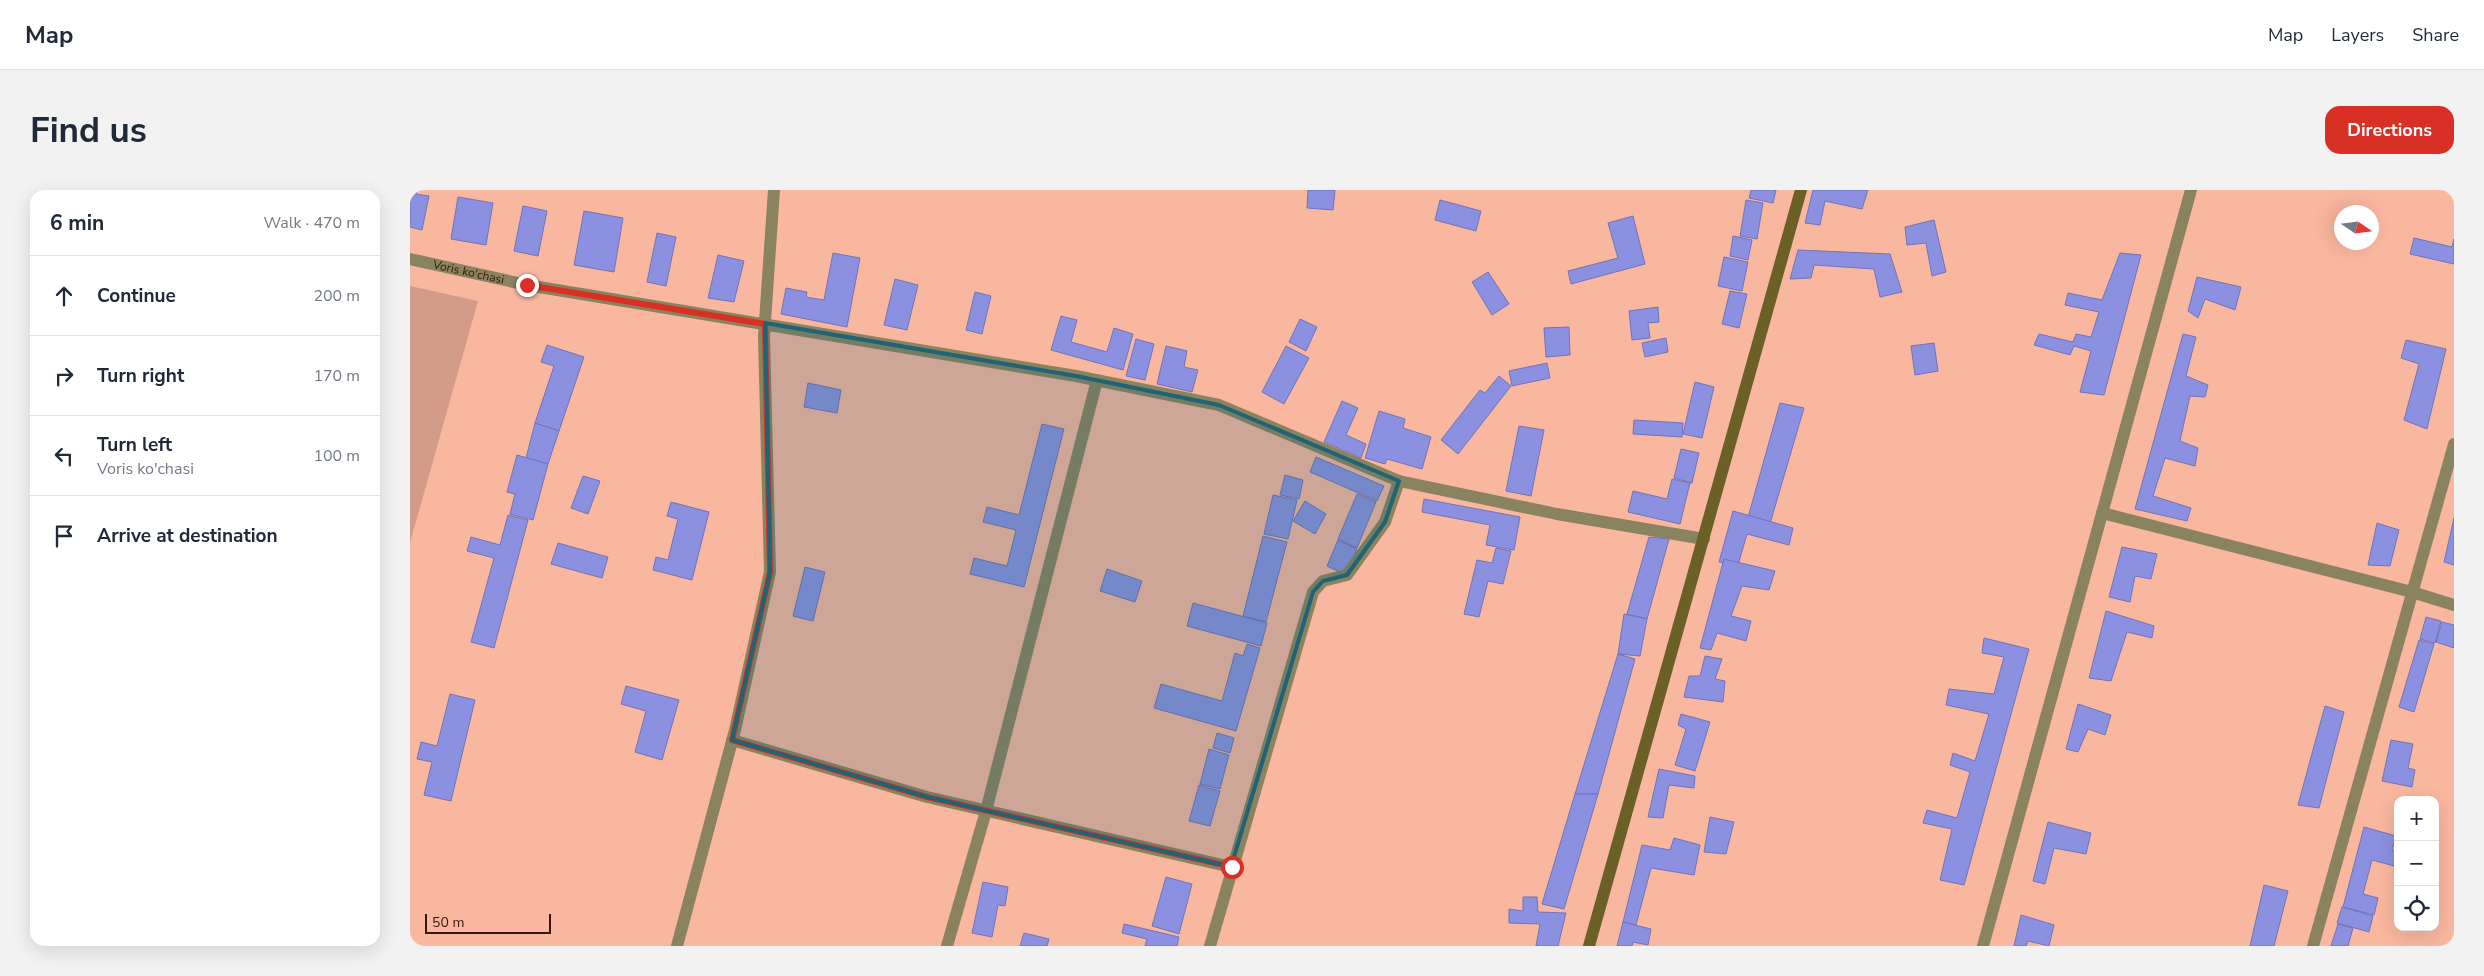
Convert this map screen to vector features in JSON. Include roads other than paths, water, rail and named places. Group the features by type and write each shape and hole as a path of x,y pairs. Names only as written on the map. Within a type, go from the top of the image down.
{"street":[{"path":"677,946 732,740 770,572 765,324 774,190"},
{"path":"1589,946 1801,190"},
{"path":"1983,946 2191,190"},
{"name":"Voris ko'chasi","path":"410,259 527,285 1097,380 1219,405 1400,481 1557,514 1704,539"},
{"path":"947,946 986,811 1097,380"},
{"path":"2313,946 2454,444"},
{"path":"1210,946 1313,592 1323,581 1347,575 1385,522 1400,481"},
{"path":"2102,513 2412,592 2454,605"},
{"path":"732,740 927,797 1232,867"}]}
